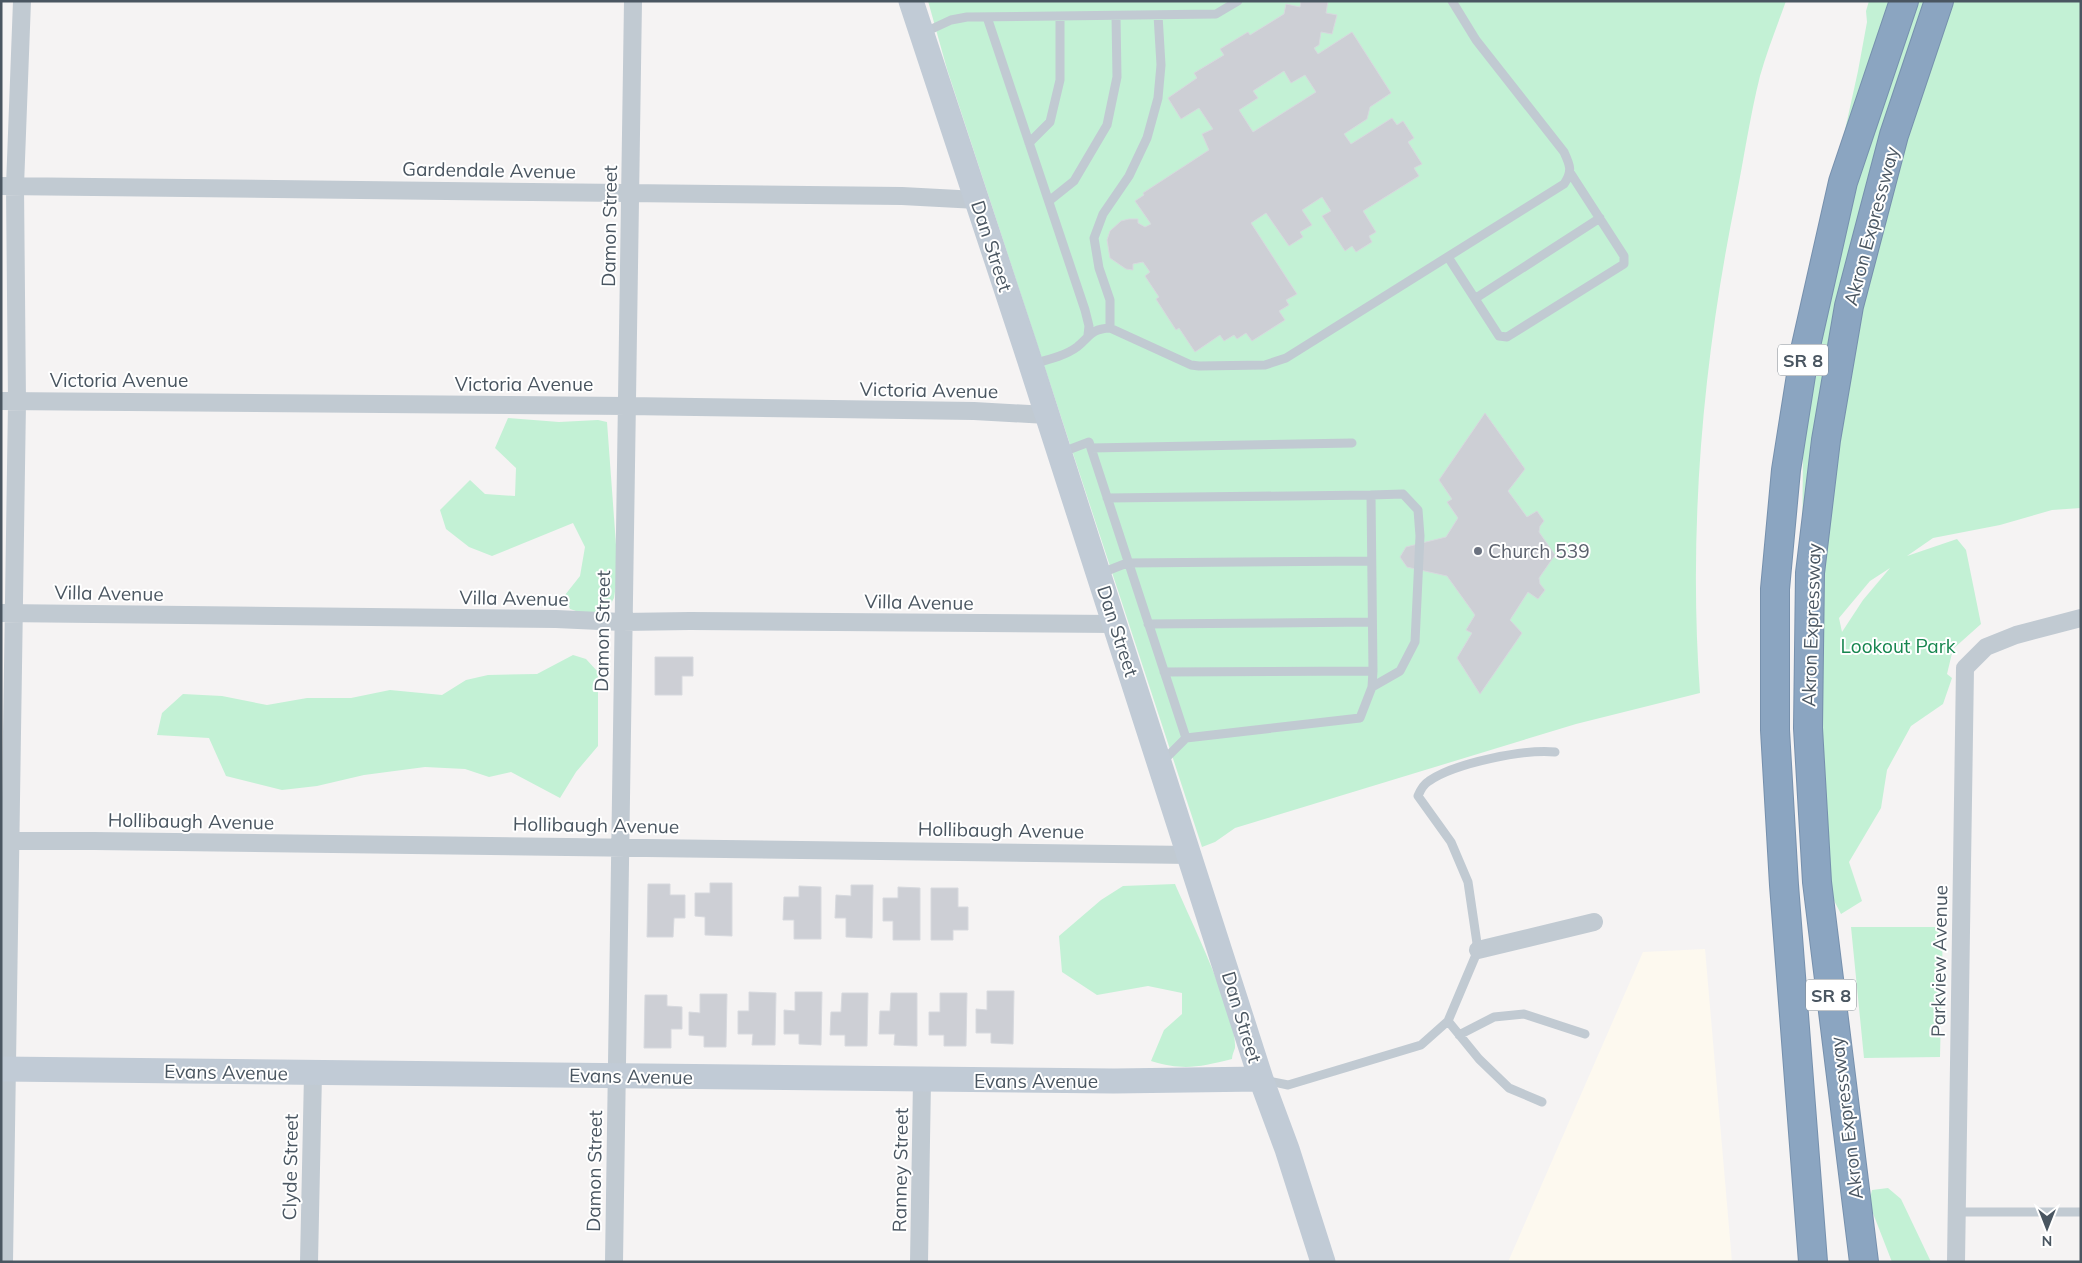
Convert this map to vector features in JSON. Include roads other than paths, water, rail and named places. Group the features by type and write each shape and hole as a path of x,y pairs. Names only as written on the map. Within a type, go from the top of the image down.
{"highway":[{"name":"Akron Expressway","path":"1814,1262 1797,1025 1784,885 1777,769 1775,589 1786,470 1805,350 1843,182 1904,1"},
{"name":"Akron Expressway","path":"1864,1262 1817,882 1808,728 1810,573 1826,440 1849,306 1894,135 1939,1"}],"street":[{"path":"4,1262 3,1069 9,402 8,186 22,1"},
{"name":"Damon Street","path":"614,1262 622,622 633,1"},
{"name":"Dan Street","path":"911,1 1116,624 1261,1079 1287,1149 1323,1262"},
{"name":"Gardendale Avenue","path":"8,186 902,196 976,200"},
{"name":"Victoria Avenue","path":"9,402 84,400 627,406 974,411 1047,414"},
{"name":"Villa Avenue","path":"7,613 556,619 622,622 1116,624"},
{"name":"Parkview Avenue","path":"1956,1262 1964,682 1966,668 1986,647 2001,640 2061,621 2081,618"},
{"name":"Hollibaugh Avenue","path":"6,842 94,841 620,849 766,848 1191,855"},
{"path":"1478,950 1594,922"},
{"name":"Evans Avenue","path":"3,1069 922,1080 1233,1081 1261,1079"},
{"name":"Clyde Street","path":"309,1262 313,1074"},
{"name":"Ranney Street","path":"919,1262 922,1080"}],"lane":[{"path":"923,33 950,20 967,17 1216,14 1238,1"},
{"path":"1448,257 1499,336 1507,337 1624,264 1624,256 1571,174 1570,165 1564,152 1476,40 1452,1"},
{"path":"1110,328 1110,300 1099,268 1094,238 1103,214 1129,176 1147,138 1158,98 1161,65 1158,15"},
{"path":"1029,144 1050,122 1058,88 1060,16"},
{"path":"1049,201 1074,181 1107,125 1117,77 1116,16"},
{"path":"987,17 1085,310 1089,326 1088,335"},
{"path":"1031,365 1077,347 1088,335 1098,329 1110,328 1191,365 1275,363 1564,184 1571,174"},
{"path":"1476,298 1600,218"},
{"path":"1059,453 1088,442 1091,448 1186,738"},
{"path":"1091,448 1352,444"},
{"path":"1107,498 1403,494 1418,510 1420,536 1415,642 1400,671 1372,687"},
{"path":"1161,763 1186,738 1360,718 1372,687 1373,671 1370,495"},
{"path":"1099,574 1128,563 1371,561"},
{"path":"1148,624 1372,622"},
{"path":"1164,672 1373,671"},
{"path":"1261,1079 1288,1085 1421,1045 1448,1021 1478,950 1468,882 1451,842 1418,796 1427,782 1449,771 1511,754 1555,752"},
{"path":"1460,1035 1494,1017 1524,1014 1585,1034"},
{"path":"1448,1021 1479,1059 1509,1088 1542,1102"},
{"path":"1957,1212 2081,1212"}],"place":[{"name":"Church 539","path":"1478,551"}],"park label":[{"name":"Lookout Park","path":"1898,646"}]}
